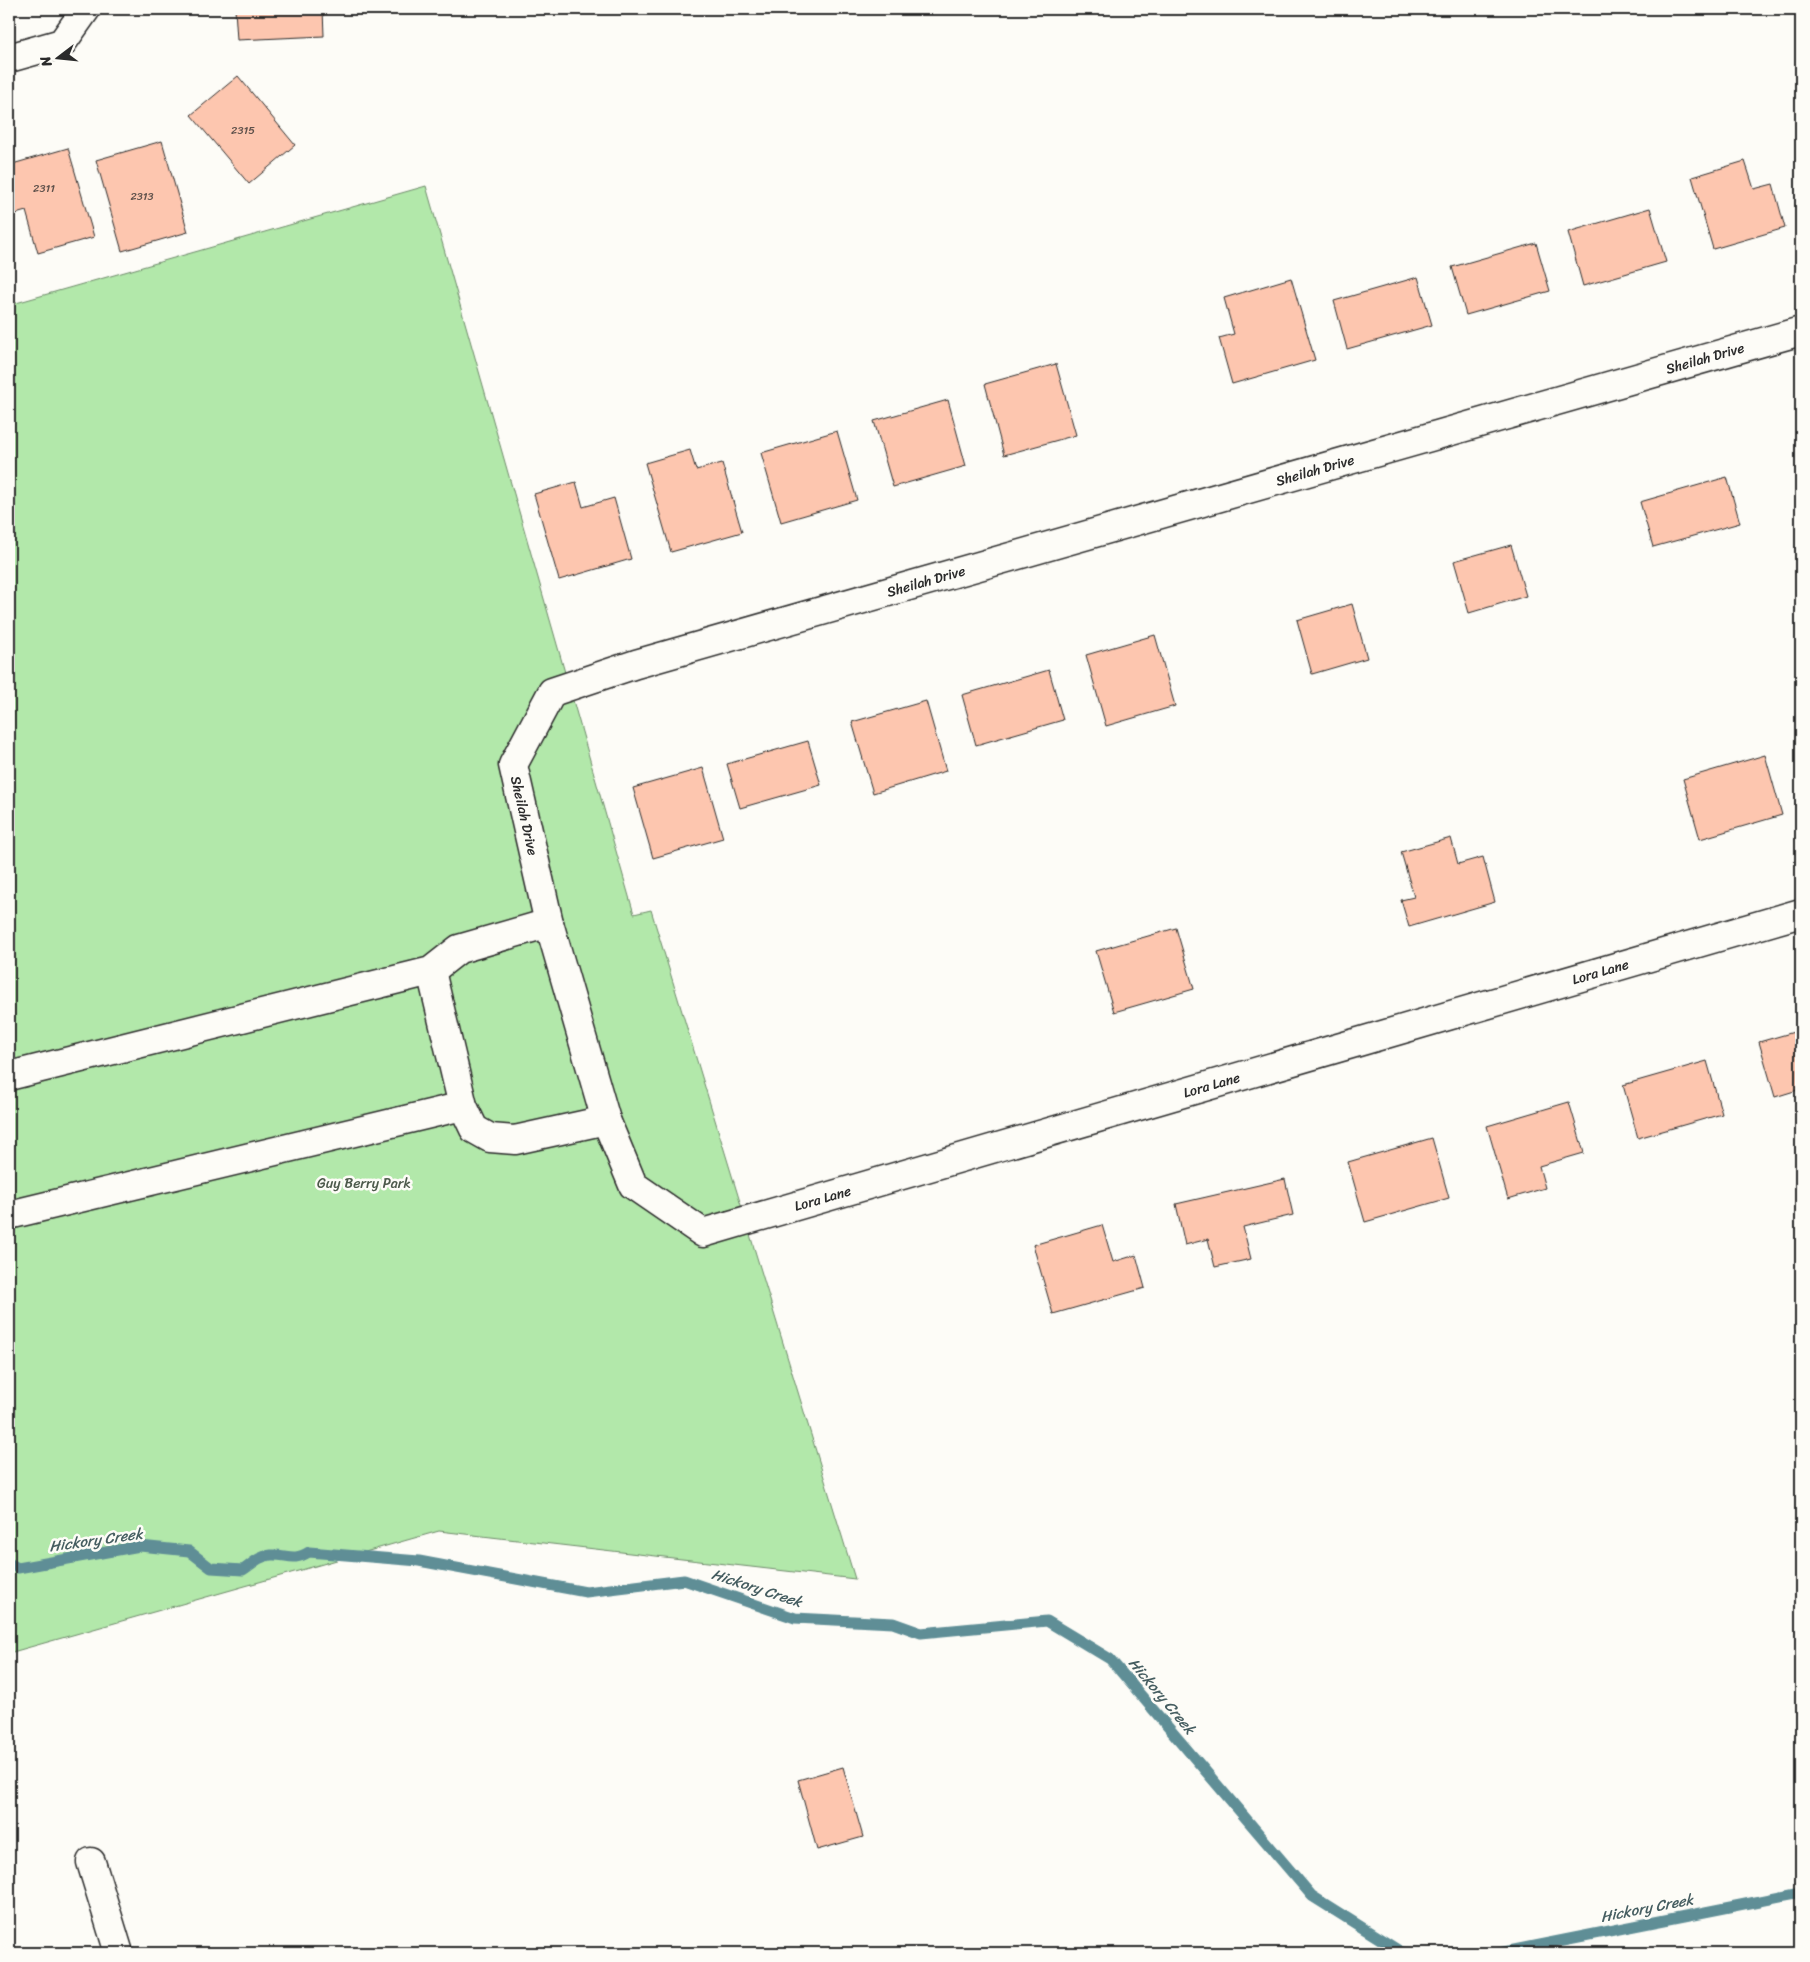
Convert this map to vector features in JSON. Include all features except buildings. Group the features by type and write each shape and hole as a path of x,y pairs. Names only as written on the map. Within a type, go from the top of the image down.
{"street":[{"path":"9,58 62,43 86,9"},
{"name":"Sheilah Drive","path":"633,1185 606,1120 549,923 513,766 552,692 636,664 1801,331"},
{"name":"Lora Lane","path":"633,1185 703,1233 1801,913"},
{"path":"9,1076 431,971 459,949 549,923"},
{"path":"431,971 463,1106 474,1129 490,1138 515,1140 606,1120"},
{"path":"9,1215 463,1106"},
{"path":"91,1862 118,1953"}],"green space":[{"name":"Guy Berry Park","path":"426,186 634,914 651,910 855,1579 439,1531 9,1653 9,305"}],"waterway":[{"name":"Hickory Creek","path":"9,1563 18,1568 140,1546 189,1551 211,1568 243,1570 263,1557 271,1555 298,1557 309,1552 419,1561 586,1592 684,1580 795,1618 893,1623 921,1633 1047,1621 1110,1659 1312,1896 1401,1952 1408,1953"},
{"name":"Hickory Creek","path":"1499,1953 1801,1893"}]}
